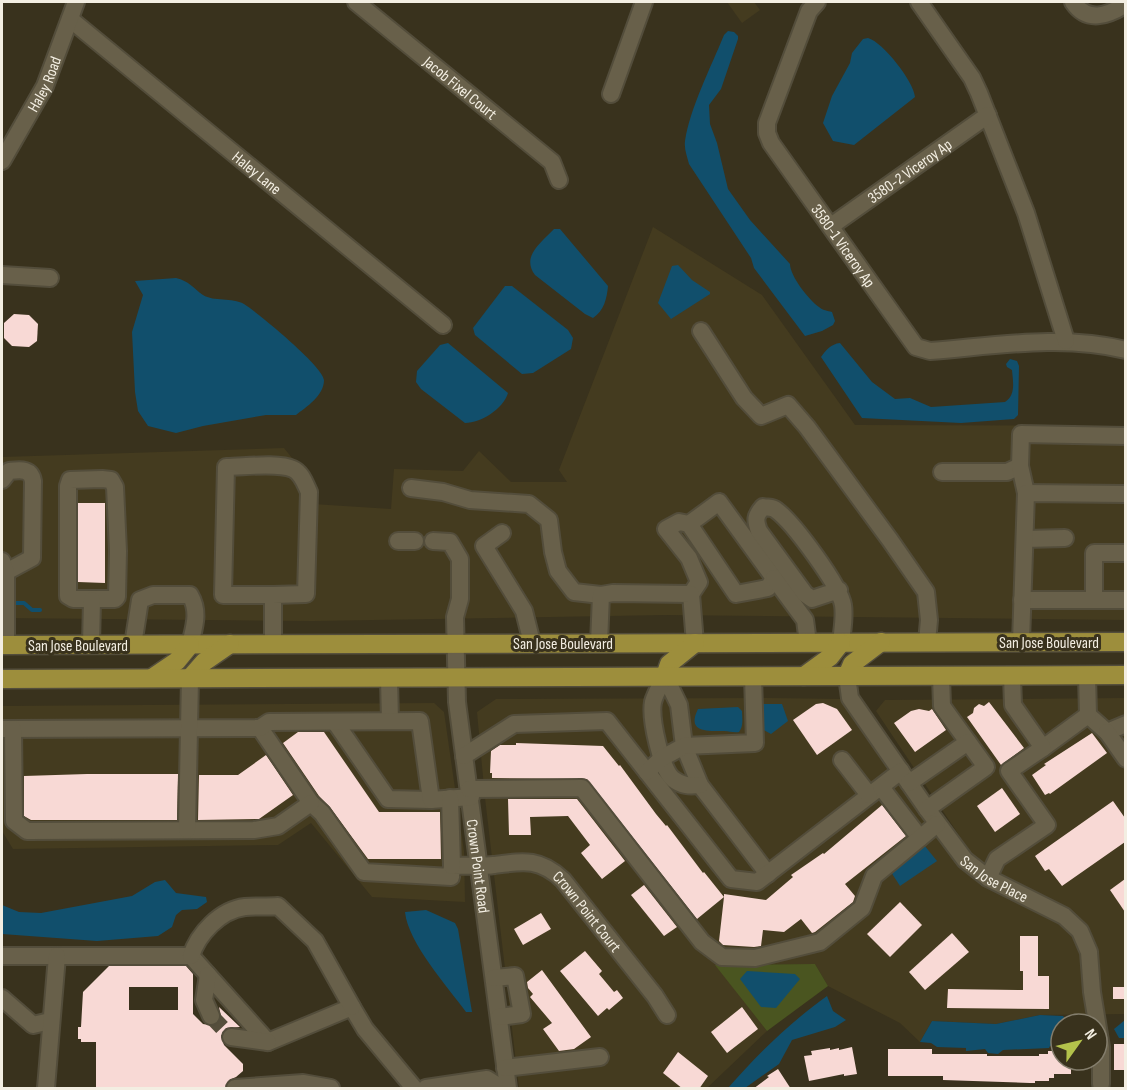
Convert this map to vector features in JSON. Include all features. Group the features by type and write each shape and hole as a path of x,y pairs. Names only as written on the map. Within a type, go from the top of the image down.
{"main road":[{"path":"804,676 830,657 841,642"},
{"path":"847,676 852,664 881,642"},
{"name":"San Jose Boulevard","path":"4,645 1125,642"},
{"path":"664,676 669,664 694,643"},
{"path":"190,678 204,662 230,644"},
{"path":"152,678 177,661 190,645"},
{"name":"San Jose Boulevard","path":"2,679 1125,675"}],"street":[{"name":"Haley Road","path":"3,156 45,86 76,2"},
{"name":"Jacob Fixel Court","path":"356,2 552,162 559,180"},
{"path":"611,94 644,2"},
{"name":"3580-1 Viceroy Ap","path":"817,2 809,10 768,123 767,133 771,143 916,347 923,351 1066,341 1107,345 1125,350"},
{"path":"919,2 972,78 1026,213 1066,341"},
{"path":"1074,4 1087,14 1099,17 1125,4"},
{"name":"Haley Lane","path":"70,19 443,325"},
{"name":"3580-2 Viceroy Ap","path":"831,226 988,115"},
{"path":"2,275 50,278"},
{"path":"700,331 744,399 761,416 788,405 807,427 890,540 926,592 927,642"},
{"path":"1021,642 1026,493 1020,466 1021,434 1125,436"},
{"path":"280,466 294,469 304,480 309,492 306,594 273,595 223,595 226,467 280,466"},
{"path":"942,472 1006,472 1020,466"},
{"path":"2,480 9,471 24,470 32,476 33,481 32,558 4,566 4,645"},
{"path":"70,480 111,480 115,487 118,594 115,599 92,600 73,599 68,596 68,486 70,480"},
{"path":"411,488 443,492 470,500 529,504 549,520 558,571 574,592 602,595 691,594"},
{"path":"1026,493 1125,494"},
{"path":"689,524 719,502 805,620 808,643"},
{"path":"838,590 812,598 806,594 759,531 755,522 756,516 763,507 775,508 822,564 838,590 843,607 841,642"},
{"path":"694,643 691,594 699,582 689,558 666,529 679,522 689,524 736,594 768,588 774,578"},
{"path":"502,533 484,546 522,607 532,644"},
{"path":"1025,539 1065,538"},
{"path":"398,541 415,541"},
{"name":"Crown Point Road","path":"433,541 450,542 460,560 460,599 455,618 457,702 499,1017 501,1082"},
{"path":"1094,599 1095,553 1125,553"},
{"path":"133,645 140,600 153,596 190,595 196,604 190,645"},
{"path":"273,595 273,644"},
{"path":"598,643 602,595"},
{"path":"92,600 92,645"},
{"path":"1022,600 1125,600"},
{"path":"1087,675 1088,716 1107,732 1125,759"},
{"path":"664,676 679,705 684,746 700,785 768,874"},
{"path":"664,676 653,703 656,738 666,771 686,787 700,785"},
{"path":"647,772 662,758 684,746 754,743 753,676"},
{"name":"San Jose Place","path":"847,676 850,698 965,860 988,878 1064,916 1080,932 1089,952 1092,992 1101,1047 1099,1087"},
{"path":"927,809 986,767 942,706 941,676"},
{"path":"1012,676 1012,705 1042,748"},
{"path":"187,830 190,678"},
{"path":"389,678 390,722"},
{"path":"988,878 997,860 1047,825 1009,771 1088,716"},
{"path":"311,803 278,826 254,830 27,831 14,821 13,760 7,729 260,728 269,722 420,721 431,800"},
{"path":"464,756 514,724 607,721 731,879 757,882 875,791 905,777 926,771 968,742"},
{"path":"335,722 388,799 431,800 470,793 582,788 702,942 722,957 755,958 820,942 862,908 874,876 938,824"},
{"path":"1107,732 1125,724"},
{"path":"260,728 311,803 322,813 364,872 451,877 450,798"},
{"path":"842,760 920,838"},
{"name":"Crown Point Court","path":"452,866 535,862 555,872 647,986 667,1015"},
{"path":"191,956 195,943 222,916 242,907 278,906 315,941 365,1029 414,1089"},
{"path":"2,956 191,956 268,1042"},
{"path":"46,1089 57,956"},
{"path":"208,975 204,1000 211,1016"},
{"path":"494,978 515,976 522,1014 499,1017"},
{"path":"2,998 33,1025 50,1021"},
{"path":"231,1037 268,1042 352,1007"},
{"path":"426,1089 487,1079 501,1082 600,1057"},
{"path":"235,1089 303,1083 331,1089"}],"shaded area":[{"path":"727,2 754,2 760,10 742,23"},
{"path":"653,227 762,295 855,425 1125,426 1125,620 665,615 313,621 2,618 2,457 284,448 313,484 313,504 391,509 394,469 463,471 479,451 511,482 567,482 559,470"},
{"path":"1125,698 1125,1014 1049,1012 1049,1015 996,1024 932,1021 920,1042 900,1023 828,986 815,964 716,965 767,1031 707,1088 519,1088 477,712 496,699 841,699 965,868 1021,904 973,856 876,711 885,700"},
{"path":"434,703 444,712 464,851 465,902 372,897 311,823 278,845 13,849 2,831 2,706"}],"green space":[{"path":"815,964 828,986 767,1031 715,965"}],"water":[{"path":"728,31 734,32 738,39 721,89 709,105 710,124 728,189 750,220 790,264 793,275 805,293 820,308 832,312 835,321 833,325 805,336 754,268 751,258 689,164 685,141 691,115 724,35"},
{"path":"868,38 882,47 897,63 915,97 854,145 833,141 823,123 832,96 850,63 852,53 863,39"},
{"path":"554,229 560,229 608,286 604,304 593,318 535,275 531,268 531,256 534,250"},
{"path":"678,265 710,294 671,319 658,303 672,266"},
{"path":"176,278 188,283 207,297 244,304 275,328 321,373 324,380 318,396 296,415 266,415 176,433 148,426 138,411 135,392 132,332 143,295 135,281"},
{"path":"505,286 512,286 568,330 573,338 571,349 533,373 522,374 475,335 473,328"},
{"path":"448,343 508,393 496,410 478,421 465,423 421,389 416,382 417,371 440,345"},
{"path":"840,343 872,382 895,399 910,398 931,407 1005,402 1011,396 1013,384 1012,370 1006,364 1010,359 1017,361 1019,366 1018,415 1014,419 961,423 862,418 821,357 829,348"},
{"path":"762,704 782,704 788,721 771,734 762,729"},
{"path":"738,707 742,711 742,727 739,732 701,729 695,723 698,709"},
{"path":"924,845 937,861 900,886 891,872"},
{"path":"165,880 176,893 206,897 207,902 197,909 182,910 176,915 172,927 158,936 97,941 2,934 2,905 19,912 41,913 132,896 155,882"},
{"path":"426,910 455,923 458,929 472,1012 466,1012 413,937 405,912"},
{"path":"747,971 795,974 800,979 776,1008 761,1007 740,979"},
{"path":"827,996 833,1011 846,1020 835,1027 792,1040 779,1064 745,1088 728,1088 774,1039"},
{"path":"1040,1015 1049,1015 1049,1048 1003,1050 998,1054 988,1053 985,1049 966,1051 966,1048 937,1047 931,1043 920,1042 932,1021 996,1024"},
{"path":"1125,1020 1125,1038 1119,1038 1114,1029"}],"building":[{"path":"14,314 29,315 38,324 37,341 29,347 12,346 4,338 4,323"},
{"path":"78,503 105,503 105,583 78,582"},
{"path":"989,702 1024,748 1001,765 967,717 979,704 984,706"},
{"path":"823,703 837,709 852,730 817,755 793,720 816,704"},
{"path":"919,709 929,711 932,709 946,730 915,752 894,723 911,711"},
{"path":"298,732 324,732 379,812 440,812 441,859 368,859 330,807 319,796 283,743"},
{"path":"1092,733 1107,753 1050,794 1045,795 1032,775 1046,765 1044,764"},
{"path":"516,743 603,746 724,897 697,919 587,779 492,778 492,773 490,773 491,751 500,745 516,745"},
{"path":"266,755 293,795 259,819 198,820 199,775 238,775"},
{"path":"178,774 177,820 31,820 24,816 24,776"},
{"path":"1002,788 1020,814 995,832 977,806"},
{"path":"508,799 577,799 625,861 602,879 581,853 590,845 568,816 530,817 531,835 509,835"},
{"path":"1113,801 1125,818 1125,842 1062,886 1049,869 1045,871 1035,856"},
{"path":"882,805 906,836 845,884 855,896 853,902 812,933 801,919 784,932 763,930 761,946 723,945 719,941 724,894 766,900 793,877 791,875 824,854"},
{"path":"1125,879 1125,912 1110,890"},
{"path":"644,885 677,927 664,936 631,895"},
{"path":"900,902 922,925 890,957 867,934"},
{"path":"541,913 551,929 523,945 514,929"},
{"path":"952,933 969,952 925,990 909,972"},
{"path":"1020,936 1038,936 1038,976 1049,976 1049,1009 947,1008 948,989 1023,990 1023,971 1020,971"},
{"path":"585,951 602,971 599,974 614,992 617,990 623,998 598,1016 560,971"},
{"path":"109,966 186,966 193,974 193,1014 203,1024 215,1026 221,1018 219,1007 240,1027 226,1028 221,1036 224,1045 243,1064 243,1071 229,1080 225,1089 96,1089 96,1042 81,1042 81,1039 78,1039 83,992","holes":["129,987 178,987 178,1010 129,1010"]},
{"path":"542,970 591,1037 574,1049 559,1051 543,1029 552,1023 530,997 533,994 527,982"},
{"path":"1113,987 1125,987 1125,999 1113,999"},
{"path":"742,1007 758,1029 727,1053 711,1032"},
{"path":"1114,1044 1125,1044 1125,1070 1114,1070"},
{"path":"852,1047 857,1074 844,1076 844,1074 809,1081 804,1056 812,1055 811,1051"},
{"path":"888,1049 932,1049 932,1054 987,1054 987,1056 1039,1056 1039,1054 1048,1054 1049,1051 1049,1072 1071,1072 1071,1074 1054,1074 1054,1078 1049,1078 1049,1081 1035,1081 1035,1083 943,1080 943,1076 888,1076"},
{"path":"678,1052 708,1076 699,1089 683,1089 663,1073"},
{"path":"778,1069 791,1089 753,1089 769,1077 767,1076"}],"waterway":[{"path":"14,603 24,603 32,610 40,610"}],"tunnel":[{"path":"211,1016 231,1037"}]}
